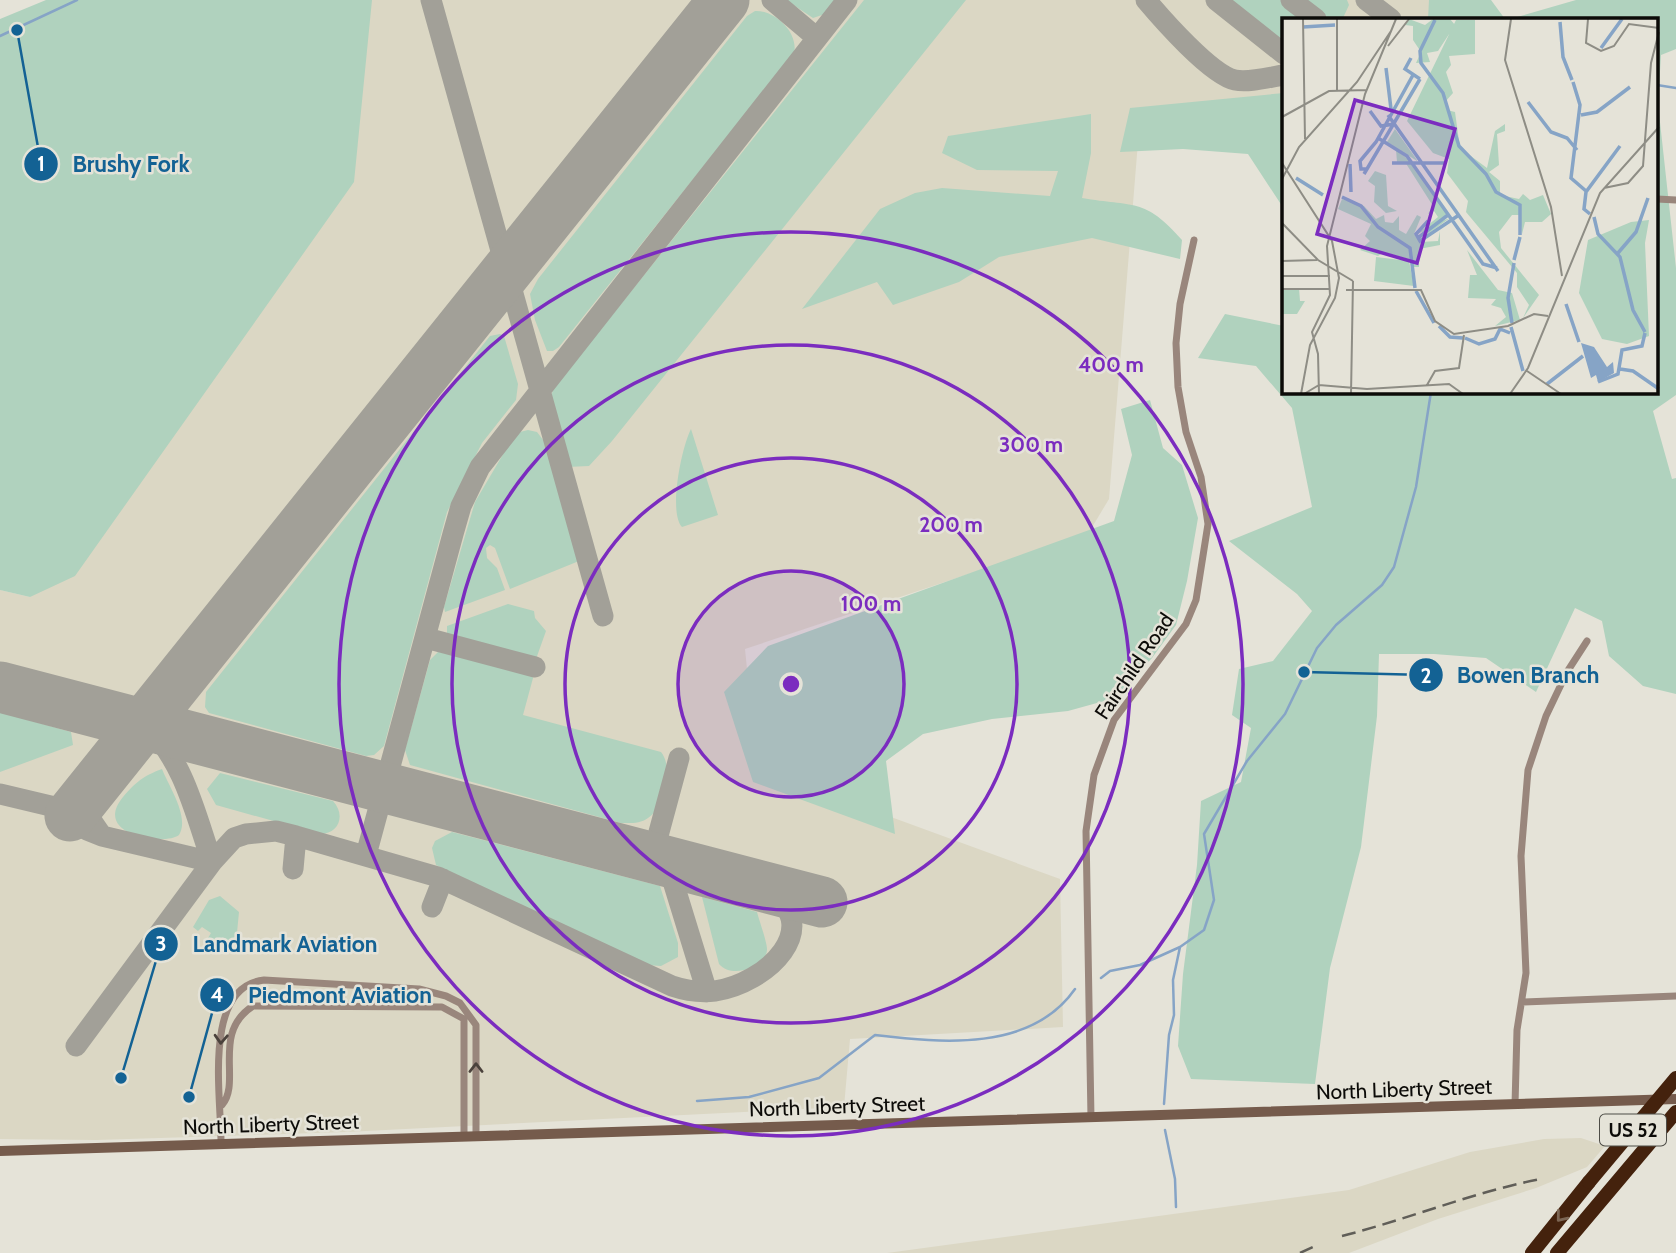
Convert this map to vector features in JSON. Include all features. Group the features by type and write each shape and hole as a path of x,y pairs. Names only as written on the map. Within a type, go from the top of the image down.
{"highway":[{"name":"US 52","path":"1532,1253 1676,1078"},
{"name":"US 52","path":"1557,1253 1676,1112"}],"main road":[{"name":"North Liberty Street","path":"0,1151 1676,1099"}],"street":[{"path":"1658,200 1676,200"},
{"name":"Fairchild Road","path":"1091,1118 1086,831 1094,775 1114,720 1185,624 1196,600 1208,524 1201,477 1186,432 1178,382 1176,343 1180,304 1194,240"},
{"path":"1514,1105 1517,1030 1526,972 1521,856 1528,770 1546,716 1567,671 1587,641"},
{"path":"221,1145 222,1105 218,1094 223,1018 231,1002 255,981 434,992 464,1006 475,1022 476,1030 476,1092 470,1137"},
{"path":"1522,1002 1676,996"},
{"path":"222,1105 227,1100 229,1055 235,1023 245,1011 258,1004 442,1006 464,1019 465,1093 470,1137"},
{"path":"466,1030 476,1030"},
{"path":"465,1093 476,1092"}],"shaded area":[{"path":"342,0 1444,0 1460,18 1282,18 1282,140 1138,142 1109,499 1088,534 745,649 757,768 1060,879 1063,1027 850,1039 844,1107 346,1132 96,1140 0,1139 0,590 30,597"},
{"path":"1581,1138 1605,1146 1587,1167 1536,1188 1438,1219 1349,1253 887,1253 1349,1190 1470,1152 1544,1139"}],"green space":[{"path":"46,0 372,0 354,182 75,576 30,597 0,590 0,19"},
{"path":"786,0 837,0 825,14 813,18"},
{"path":"864,0 966,0 612,441 589,466 567,467 549,407 553,389"},
{"path":"1226,0 1283,0 1306,18 1282,18 1282,45"},
{"path":"1304,0 1347,0 1349,5 1343,18 1328,18"},
{"path":"1429,0 1491,0 1504,18 1428,18"},
{"path":"1576,0 1676,0 1676,49 1661,55 1658,104 1658,18 1513,18"},
{"path":"755,11 770,14 784,24 793,38 794,53 559,347 547,351 535,320 530,294 538,279 747,16"},
{"path":"1282,93 1282,206 1248,154 1183,149 1120,152 1130,108"},
{"path":"1658,104 1676,268 1676,395 1653,411 1672,479 1676,478 1676,694 1643,686 1609,656 1602,621 1575,608 1536,692 1486,658 1379,654 1377,716 1361,847 1330,968 1315,1084 1191,1079 1178,1046 1201,801 1241,782 1251,728 1232,715 1239,669 1273,661 1312,611 1297,594 1229,541 1312,507 1292,408 1256,366 1198,358 1225,314 1282,326 1282,394 1658,394"},
{"path":"1091,114 1091,153 1082,198 1148,210 1182,240 1180,259 1092,238 999,257 959,282 893,305 877,282 802,309 880,209 915,193 942,188 1050,196 1058,171 977,170 942,153 948,136"},
{"path":"490,336 504,336 518,384 516,400 482,443 447,512 384,746 374,755 366,756 209,713 205,707 206,692"},
{"path":"1150,400 1163,448 1182,465 1198,518 1176,625 1152,658 1115,698 1068,711 992,719 923,734 886,761 895,834 753,782 724,692 768,646 1114,521 1132,455 1121,409"},
{"path":"691,429 718,515 682,527 676,508 676,494 684,449"},
{"path":"520,432 537,432 547,445 579,561 510,589 495,548 490,545 486,548 487,558 497,568 505,590 445,612 444,607 475,502 512,439"},
{"path":"508,604 534,611 535,618 546,631 536,659 453,639 447,633 447,626"},
{"path":"440,650 530,672 533,678 523,715 661,752 667,768 666,787 654,813 642,821 621,823 410,765 405,750 430,660"},
{"path":"0,712 71,732 73,745 0,772"},
{"path":"162,769 180,811 182,828 179,835 171,838 134,835 116,821 116,810 132,787"},
{"path":"220,773 333,801 340,818 332,831 320,834 216,805 207,789"},
{"path":"452,832 660,886 678,943 678,957 661,966 647,965 436,865 432,848 435,841"},
{"path":"220,896 239,912 236,943 215,938 216,949 205,943 211,933 202,927 198,931 193,927 209,900"},
{"path":"702,897 757,912 767,949 762,960 741,971 725,969 719,964"}],"waterway":[{"path":"0,36 77,0"},
{"path":"1658,85 1676,88"},
{"path":"1101,978 1110,971 1140,965 1180,947 1204,930 1214,900 1204,834 1247,761 1285,714 1317,648 1336,625 1382,585 1394,567 1416,487 1431,394"},
{"path":"1164,1104 1169,1035 1174,1015 1173,980 1180,947"},
{"path":"697,1101 749,1097 819,1078 875,1035 956,1041 984,1039 1010,1033 1035,1024 1057,1009 1075,989"},
{"path":"1165,1130 1175,1179 1176,1207"}],"taxiway":[{"path":"431,0 603,616"},
{"path":"772,0 817,38"},
{"path":"366,855 461,506 480,467 847,0"},
{"path":"1146,0 1188,45 1225,76 1247,81 1282,75"},
{"path":"1216,0 1282,52"},
{"path":"1291,0 1315,18"},
{"path":"1366,0 1390,18"},
{"path":"426,638 535,667"},
{"path":"174,752 170,722 184,675"},
{"path":"76,1046 212,862 179,771 159,739 146,725"},
{"path":"652,858 679,758"},
{"path":"94,786 91,820 102,836"},
{"path":"0,794 59,808 87,830 102,836 212,862 234,838 246,834 276,831 296,836 438,877 672,986 693,991 715,991 734,986 770,966 783,951 790,936 791,919 783,903 765,887"},
{"path":"293,869 296,836"},
{"path":"667,862 707,992"},
{"path":"432,907 443,879"}],"runway":[{"path":"70,816 724,0"},
{"path":"0,687 822,902"}],"railway":[{"path":"1342,1236 1491,1191 1541,1179"},
{"path":"1300,1253 1315,1246"}],"place":[{"name":"Brushy Fork","path":"17,30"},
{"name":"Bowen Branch","path":"1304,672"},
{"name":"Landmark Aviation","path":"121,1078"},
{"name":"Piedmont Aviation","path":"189,1097"}]}
